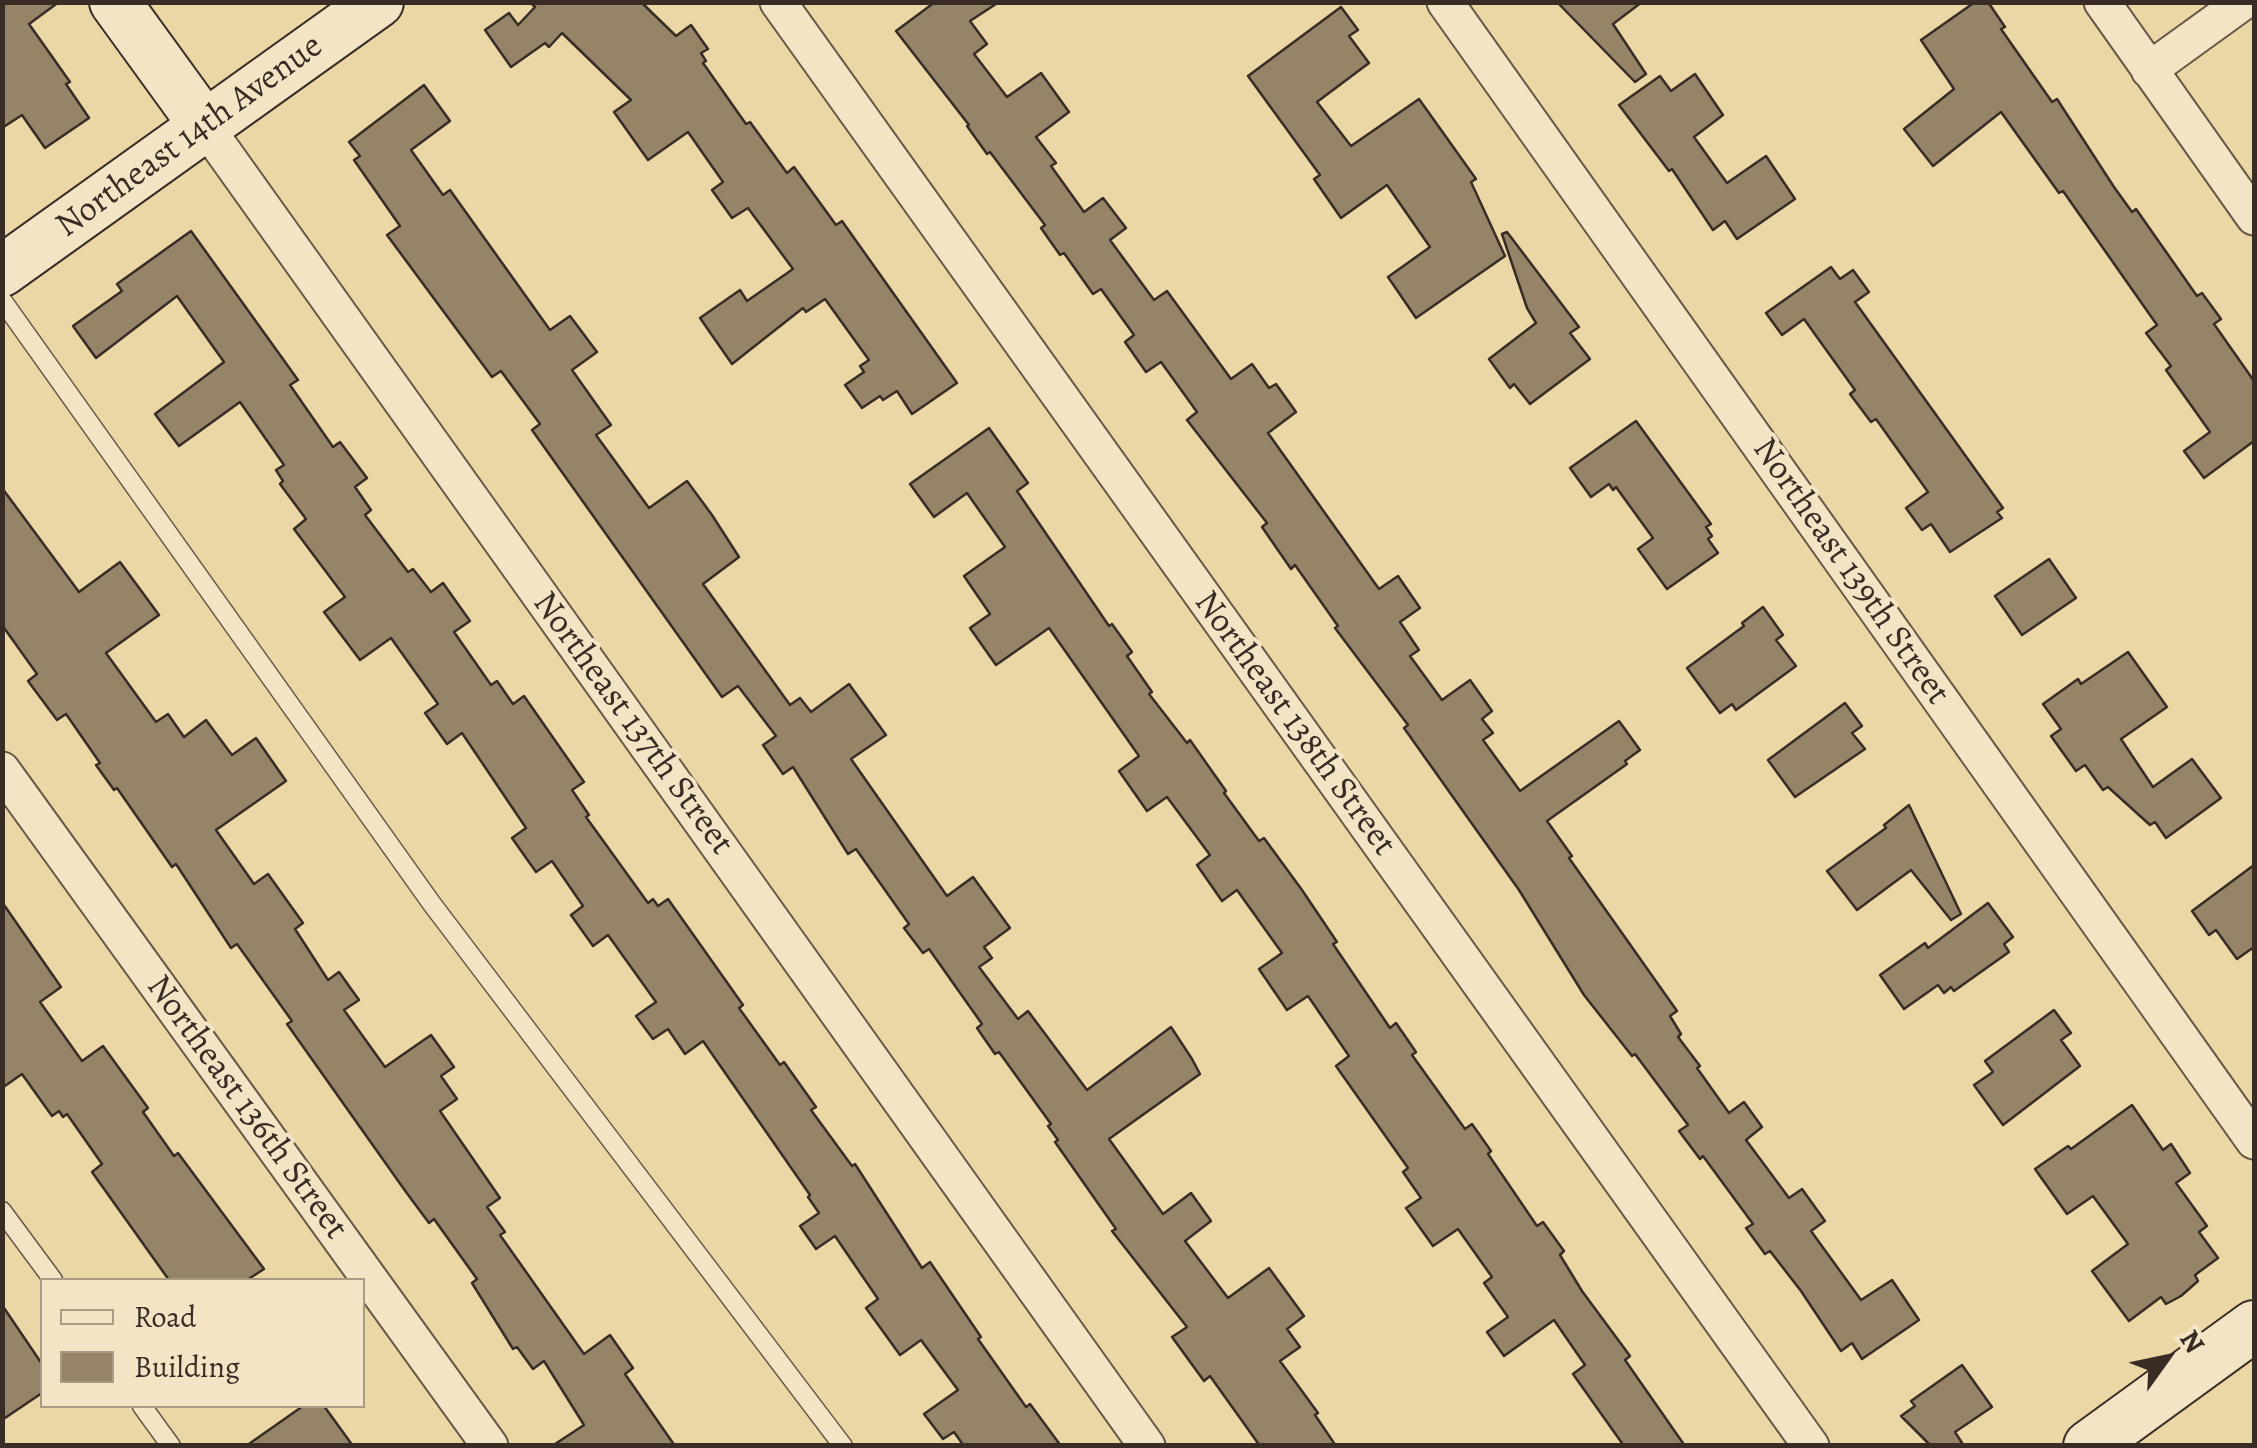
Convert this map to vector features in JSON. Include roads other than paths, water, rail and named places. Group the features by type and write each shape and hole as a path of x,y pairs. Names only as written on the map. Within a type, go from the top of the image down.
{"street":[{"name":"Northeast 137th Street","path":"116,2 1147,1446"},
{"name":"Northeast 14th Avenue","path":"2,271 378,2"},
{"name":"Northeast 138th Street","path":"778,2 1810,1446"},
{"name":"Northeast 139th Street","path":"1446,2 2254,1141"},
{"path":"2102,2 2254,217"},
{"path":"2149,70 2244,2"},
{"name":"Northeast 136th Street","path":"2,770 490,1446"},
{"path":"2089,1446 2254,1326"}],"lane":[{"path":"2,300 432,904 843,1446"},
{"path":"2,1211 51,1278"},
{"path":"143,1408 171,1446"}]}
